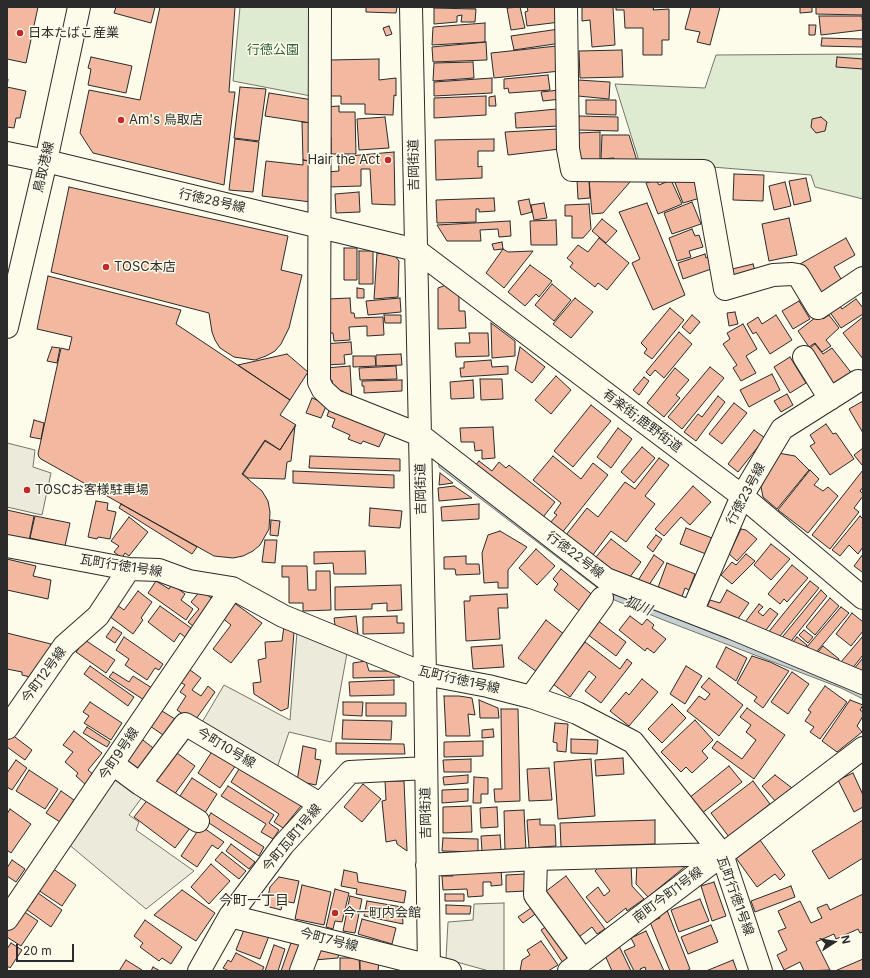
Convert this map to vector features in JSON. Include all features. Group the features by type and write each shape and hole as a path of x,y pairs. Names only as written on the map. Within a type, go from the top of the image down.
{"street":[{"name":"鳥取港線","path":"7,327 46,161 79,7"},
{"name":"行徳22号線","path":"320,7 319,382 323,390 335,401 420,435 606,579 692,612 863,683"},
{"name":"吉岡街道","path":"411,7 425,674 429,968"},
{"path":"566,7 568,149 572,170 704,171 725,289 773,276 792,274 798,275 818,308 863,278"},
{"name":"行徳28号線","path":"7,153 46,161 416,250"},
{"name":"有楽街;鹿野街道","path":"416,250 742,496 863,598"},
{"path":"804,357 830,399"},
{"name":"行徳23号線","path":"692,612 742,496 782,429 858,381"},
{"name":"瓦町行徳1号線","path":"7,546 129,569 159,570 189,581 232,588 283,616 425,674 488,686 577,712 633,742 722,854 762,971"},
{"name":"今町12号線","path":"7,728 64,646 98,616 129,569"},
{"name":"今町9号線","path":"7,919 232,588"},
{"path":"531,698 602,598"},
{"name":"今町10号線","path":"140,784 185,724 320,804"},
{"name":"南町今町1号線","path":"576,965 863,748"},
{"path":"113,764 140,784 198,821"},
{"name":"今町瓦町1号線","path":"199,971 230,916 283,845 350,772 426,768"},
{"path":"427,864 536,859 722,854"},
{"path":"536,859 535,895 576,965"},
{"name":"今町7号線","path":"230,916 429,968"},
{"path":"301,971 314,937"},
{"path":"429,968 450,971"}],"green space":[{"name":"行徳公園","path":"240,7 310,7 311,96 233,81"},
{"path":"863,54 863,199 815,187 811,175 712,167 640,164 615,84 705,88 716,55"}],"shaded area":[{"name":"TOSCお客様駐車場","path":"7,443 35,450 33,467 51,473 42,515 7,507"},
{"path":"297,632 347,653 331,742 289,732 276,771 201,724 224,685 290,720"},
{"path":"115,772 146,792 129,815 139,822 136,830 194,871 146,909 67,843"},
{"path":"504,903 504,971 489,971 446,959 448,922 473,920 474,904"}],"water":[{"name":"狐川","path":"438,457 609,589 863,691 863,699 841,688 612,599 439,467"}],"building":[{"name":"日本たばこ産業","path":"7,7 38,7 26,63 7,59"},
{"path":"116,7 155,7 151,23 114,13"},
{"path":"160,7 235,7 229,92 235,92 224,185 93,153 80,133 89,90 140,100"},
{"path":"366,7 397,7 396,13 366,12"},
{"path":"437,7 476,7 476,8"},
{"path":"520,7 525,28 511,30 507,8"},
{"path":"527,7 558,7 560,22 527,26 525,12 528,11"},
{"path":"582,7 613,7 615,45 592,47 590,20 582,21"},
{"path":"616,7 654,7 653,10 669,9 669,40 662,40 662,55 643,55 643,28 625,28 624,10 616,10"},
{"path":"691,7 720,7 710,45 697,42 700,32 685,29"},
{"path":"800,7 812,7 812,12 800,13"},
{"path":"816,7 863,7 863,15 816,14"},
{"path":"434,8 476,9 475,22 461,22 462,15 457,16 457,22 434,24"},
{"path":"819,16 862,16 863,30 821,35"},
{"path":"485,23 485,42 432,45 433,27"},
{"path":"809,25 816,25 815,35 809,35"},
{"path":"389,26 392,34 386,36 383,28"},
{"path":"559,29 561,43 514,50 511,36"},
{"path":"822,38 863,39 863,47 821,46"},
{"path":"486,42 487,60 433,62 432,47"},
{"path":"557,46 560,71 494,78 491,53"},
{"path":"622,50 623,77 580,78 579,51"},
{"path":"91,57 132,66 126,93 88,85 91,69 88,68"},
{"path":"837,57 863,59 863,69 836,67"},
{"path":"379,59 379,80 396,78 396,96 394,95 393,115 365,114 365,104 341,104 341,96 325,96 330,60"},
{"path":"473,62 474,78 433,81 434,63"},
{"path":"548,75 550,90 509,93 508,88 504,89 504,79"},
{"path":"492,78 492,93 434,96 434,82"},
{"path":"578,80 610,82 609,99 578,96"},
{"path":"7,87 26,91 20,118 16,118 14,128 7,127"},
{"path":"240,87 266,89 259,141 234,138"},
{"path":"559,90 561,99 543,101 541,92"},
{"path":"269,93 313,100 311,123 265,116"},
{"path":"486,96 486,115 434,118 434,98"},
{"path":"495,96 496,106 489,106 489,97"},
{"path":"586,100 616,100 616,115 586,114"},
{"path":"339,106 339,112 355,112 356,154 331,154 331,137 326,138 324,107"},
{"path":"557,109 559,126 516,128 515,113"},
{"path":"579,116 618,117 618,131 578,130"},
{"path":"385,117 389,148 359,150 357,119"},
{"path":"821,117 827,122 825,131 816,133 811,127 812,119"},
{"path":"302,122 311,123 312,161 303,160"},
{"path":"558,129 560,149 508,155 505,132"},
{"path":"600,132 600,160 576,160 577,133"},
{"path":"602,135 629,135 637,161 614,161 614,158 601,159"},
{"path":"235,139 259,142 253,192 229,190"},
{"path":"494,139 494,151 478,151 478,167 482,166 482,178 436,180 435,140"},
{"path":"394,152 395,205 372,204 370,169 361,169 361,186 327,187 327,172 339,171 338,157"},
{"path":"303,160 312,162 311,202 262,196 266,161 303,165"},
{"path":"734,174 764,175 763,201 733,200"},
{"path":"628,178 630,182 603,213 592,214 589,179"},
{"path":"693,178 700,198 683,203 674,180"},
{"path":"806,178 811,201 794,205 789,181"},
{"path":"589,179 590,198 578,199 577,180"},
{"path":"656,180 659,185 671,180 682,204 658,214 646,183"},
{"path":"785,182 791,206 774,210 769,186"},
{"path":"69,187 288,236 281,270 302,275 289,328 281,344 275,351 255,360 234,357 220,348 215,340 209,313 51,272"},
{"path":"359,192 360,212 336,213 335,194"},
{"path":"494,198 495,211 479,212 479,209 476,209 476,222 437,223 436,200"},
{"path":"529,199 532,212 521,215 518,201"},
{"path":"692,202 701,224 672,234 664,213"},
{"path":"544,203 547,218 534,220 531,205"},
{"path":"647,203 685,295 653,310 632,263 640,259 619,212"},
{"path":"589,204 591,229 583,238 572,238 572,216 565,216 565,205"},
{"path":"789,218 797,255 769,261 762,224"},
{"path":"602,219 617,231 606,243 592,231"},
{"path":"556,220 557,245 531,245 530,221"},
{"path":"510,221 511,236 499,237 498,229 480,230 481,241 447,241 437,225"},
{"path":"692,229 695,236 699,235 703,247 689,251 691,257 677,261 669,238"},
{"path":"599,238 629,263 607,290 598,283 595,287 570,267 573,263 567,258 578,245 588,252"},
{"path":"846,238 855,255 834,267 844,284 823,296 812,286 800,264"},
{"path":"502,242 503,249 494,250 492,244"},
{"path":"344,248 357,248 357,280 344,280"},
{"path":"503,249 508,252 533,251 504,288 486,273"},
{"path":"359,251 373,251 373,284 359,284"},
{"path":"377,253 395,256 399,261 398,297 374,299"},
{"path":"705,254 706,258 710,256 714,268 683,279 678,263"},
{"path":"753,264 757,277 731,284 728,270"},
{"path":"530,265 552,281 539,297 536,294 525,306 508,292"},
{"path":"48,276 181,310 176,324 290,400 280,415 296,425 280,450 265,440 242,474 262,491 268,501 270,512 269,529 260,545 253,551 243,556 233,558 214,556 39,457 38,454 61,348 69,350 72,337 37,329"},
{"path":"552,284 571,300 554,321 535,305"},
{"path":"446,285 459,296 459,311 465,311 466,328 438,329 438,288"},
{"path":"357,288 364,289 364,298 357,298"},
{"path":"350,298 351,313 354,313 355,318 383,317 384,335 367,336 367,326 349,327 350,340 334,341 333,333 330,333 328,299"},
{"path":"400,298 401,312 368,315 366,301"},
{"path":"575,298 593,312 571,338 553,324"},
{"path":"856,299 863,308 863,314 841,328 827,308 837,301 842,309"},
{"path":"799,301 810,319 793,329 782,311"},
{"path":"670,308 684,320 652,359 644,353 647,349 641,343"},
{"path":"735,312 738,324 729,326 727,313"},
{"path":"820,314 823,319 829,315 839,328 826,340 831,346 822,352 815,343 809,347 798,331"},
{"path":"384,315 401,315 401,323 385,323"},
{"path":"692,315 700,322 690,334 682,327"},
{"path":"776,315 792,340 770,354 756,332 753,334 747,324 758,317 762,324"},
{"path":"863,317 863,359 843,333"},
{"path":"491,323 515,341 515,356 492,358"},
{"path":"743,324 757,349 746,356 756,373 741,381 733,368 737,365 723,344 730,339 727,333"},
{"path":"679,332 692,344 664,378 655,370 650,376 646,372"},
{"path":"469,333 488,333 489,356 456,357 455,343 470,343"},
{"path":"351,342 352,354 344,355 345,364 324,365 324,344"},
{"path":"815,344 823,354 832,348 853,375 833,390 805,352"},
{"path":"52,347 60,348 57,363 47,361"},
{"path":"520,347 545,367 532,383 515,370"},
{"path":"287,354 308,372 290,400 238,365"},
{"path":"401,354 402,365 376,366 376,355"},
{"path":"353,356 375,356 376,366 353,367"},
{"path":"790,357 806,383 790,393 774,367"},
{"path":"491,360 492,367 508,366 508,374 461,377 460,368 464,368 464,362"},
{"path":"350,366 352,400 344,401 343,391 333,391 332,380 325,382 325,368"},
{"path":"396,366 397,379 360,380 359,368"},
{"path":"710,367 724,378 682,429 668,417"},
{"path":"675,368 689,380 676,395 680,398 664,417 647,403"},
{"path":"772,374 780,390 749,407 740,390"},
{"path":"556,376 571,390 551,414 535,400"},
{"path":"644,377 649,381 639,395 633,390"},
{"path":"480,379 502,379 503,399 481,400"},
{"path":"402,380 402,391 364,393 364,386 362,386 362,381"},
{"path":"473,380 474,398 451,399 450,382"},
{"path":"787,394 793,405 781,412 774,401"},
{"path":"718,396 725,402 696,441 684,432 698,414 702,417"},
{"path":"312,398 327,404 321,418 306,413"},
{"path":"863,401 863,433 849,409"},
{"path":"734,403 747,413 722,444 709,434"},
{"path":"591,405 611,421 573,467 554,451"},
{"path":"330,408 386,432 379,447 363,441 361,444 348,439 350,435 332,427 335,419 327,416"},
{"path":"34,420 44,423 41,439 30,437"},
{"path":"826,424 833,434 836,433 854,459 830,475 810,446 815,443 810,435"},
{"path":"295,426 291,461 287,462 285,479 248,478 243,474 265,441 280,450"},
{"path":"493,427 495,458 482,459 482,450 475,451 474,442 461,442 460,428"},
{"path":"618,428 632,439 611,468 597,457"},
{"path":"754,430 765,438 738,472 728,464"},
{"path":"642,447 655,458 634,483 621,472"},
{"path":"863,448 863,465 862,465 854,455"},
{"path":"778,453 795,456 809,470 777,509 763,497 761,487"},
{"path":"310,456 400,459 400,471 309,468"},
{"path":"553,456 581,479 593,463 608,475 561,534 549,524 557,515 554,513 561,503 533,480"},
{"path":"659,458 669,465 645,496 655,504 626,542 611,531 592,556 566,535 587,508 598,517 625,482 635,489"},
{"path":"479,461 492,471 499,462 506,468 509,465 555,502 540,521 474,467"},
{"path":"810,470 819,479 814,485 823,491 828,487 838,496 808,533 778,510"},
{"path":"863,470 863,487 860,491 863,496 854,508 859,512 830,549 812,535"},
{"path":"293,471 394,475 394,488 293,483"},
{"path":"440,473 453,483 439,485"},
{"path":"454,486 472,498 439,501 438,488"},
{"path":"693,486 711,502 690,525 681,517 664,536 655,529"},
{"path":"96,501 108,503 107,510 116,512 110,539 88,537"},
{"path":"121,504 197,547 192,554 119,508"},
{"path":"479,504 479,519 442,521 441,507"},
{"path":"370,508 402,511 400,528 369,526"},
{"path":"7,510 34,516 29,541 7,536"},
{"path":"35,516 70,523 65,546 30,538"},
{"path":"860,516 863,519 863,547 858,554 849,545 840,556 832,550"},
{"path":"129,517 148,532 129,556 125,553 122,558 114,552 119,546 111,541"},
{"path":"271,520 280,521 278,536 270,535"},
{"path":"686,528 712,538 706,554 680,544"},
{"path":"741,529 746,530 757,539 737,561 729,554"},
{"path":"500,531 527,547 508,570 508,588 498,588 498,582 484,583 482,553 488,535"},
{"path":"656,535 662,539 653,552 647,547"},
{"path":"611,539 641,562 627,581 596,557"},
{"path":"265,540 277,540 275,563 262,562"},
{"path":"771,544 790,559 771,580 754,565"},
{"path":"536,549 555,566 537,585 519,568"},
{"path":"365,551 366,574 334,574 333,563 314,564 314,552"},
{"path":"746,554 755,561 732,584 721,575 732,562 736,565"},
{"path":"863,554 863,571 862,572 854,566"},
{"path":"654,555 664,562 647,588 637,582"},
{"path":"466,556 466,564 479,564 480,574 456,575 455,569 444,569 444,557"},
{"path":"7,559 36,566 33,576 51,580 48,599 7,590"},
{"path":"667,563 695,574 689,590 685,588 680,602 656,593"},
{"path":"792,565 808,578 787,602 784,599 780,604 768,594"},
{"path":"282,566 307,566 308,590 316,590 316,571 330,571 331,610 303,611 303,603 289,603 289,577 282,577"},
{"path":"561,569 595,597 582,613 554,590 558,584 553,579"},
{"path":"156,581 169,589 172,584 185,594 181,600 193,609 186,620 148,593"},
{"path":"810,581 819,588 776,641 767,634"},
{"path":"401,585 402,610 387,611 387,603 372,604 372,609 335,610 335,587"},
{"path":"201,590 215,601 194,627 188,622 199,609 191,602"},
{"path":"727,590 749,603 735,623 705,612 710,600 720,603"},
{"path":"821,590 827,596 788,645 779,641"},
{"path":"138,591 152,602 141,618 143,620 133,634 109,616 117,605 124,610"},
{"path":"507,594 508,608 498,608 500,639 466,641 464,601 470,601 470,596"},
{"path":"830,598 839,606 815,635 806,627"},
{"path":"233,602 262,623 231,663 213,649 231,625 221,617"},
{"path":"759,604 763,607 758,612 763,616 770,608 778,614 763,634 742,626"},
{"path":"160,606 191,628 185,637 180,633 174,642 148,622"},
{"path":"841,607 849,613 814,655 806,648"},
{"path":"852,613 863,622 863,631 851,646 836,634"},
{"path":"356,616 358,634 345,637 336,632 334,618"},
{"path":"397,616 397,623 404,623 404,633 363,634 363,617"},
{"path":"630,616 642,625 647,619 654,625 652,628 666,639 654,653 647,648 645,651 619,630"},
{"path":"546,620 565,635 537,672 518,658"},
{"path":"597,620 626,642 616,656 587,634"},
{"path":"284,626 294,632 288,708 281,711 254,694 253,683 261,682 258,660 266,658 265,642 282,641"},
{"path":"113,627 122,633 115,643 106,637"},
{"path":"804,630 813,637 808,643 799,635"},
{"path":"7,633 51,644 47,662 38,679 22,675 22,672 7,669"},
{"path":"863,636 863,655 851,670 841,662"},
{"path":"124,637 163,664 159,670 155,668 147,680 125,665 129,659 116,650"},
{"path":"797,637 807,645 802,651 792,643"},
{"path":"85,640 115,660 106,673 76,652"},
{"path":"585,642 620,669 627,659 632,663 601,703 585,691 596,677 589,671 570,697 553,684"},
{"path":"502,645 504,667 473,669 471,647"},
{"path":"823,646 839,659 836,664 814,657"},
{"path":"726,647 747,658 736,681 716,667"},
{"path":"752,656 770,662 789,671 763,708 754,701 757,697 737,683"},
{"path":"863,658 863,676 853,670"},
{"path":"366,661 369,671 391,671 400,677 353,678 353,663"},
{"path":"90,666 134,697 128,706 84,674"},
{"path":"686,666 702,676 685,704 670,694"},
{"path":"186,667 201,678 192,690 201,696 208,686 215,692 194,722 177,710 186,696 180,692 185,685 177,680"},
{"path":"113,672 129,682 133,676 152,688 144,700 109,677"},
{"path":"792,672 809,684 788,714 771,702"},
{"path":"709,678 743,705 719,736 687,711 699,696 705,700 710,694 701,687"},
{"path":"642,679 658,692 629,726 610,711 626,692 629,695"},
{"path":"394,680 394,695 350,696 349,682"},
{"path":"825,686 847,702 820,739 810,732 814,727 805,721 811,712 808,710"},
{"path":"444,696 472,698 475,715 468,714 470,736 446,736"},
{"path":"479,700 498,708 499,718 480,718"},
{"path":"850,700 863,705 860,710 863,712 863,716 857,726 862,732 837,752 822,741"},
{"path":"90,702 122,723 111,740 84,723 89,716 83,712"},
{"path":"343,702 363,702 362,716 343,715"},
{"path":"366,703 406,703 406,716 366,716"},
{"path":"672,704 686,718 662,743 648,729"},
{"path":"157,708 180,722 169,739 147,724"},
{"path":"747,708 785,735 754,779 712,748 717,741 742,759 756,740 746,732 751,725 740,717"},
{"path":"501,709 518,709 520,801 495,802 494,789 502,789"},
{"path":"343,720 392,721 391,740 342,739"},
{"path":"695,720 713,740 702,751 708,758 692,773 686,767 681,772 661,752"},
{"path":"555,723 568,724 566,752 557,751 557,743 553,742"},
{"path":"87,727 110,742 107,747 83,733"},
{"path":"493,729 494,737 482,738 482,730"},
{"path":"74,731 102,753 88,770 94,775 86,785 76,776 78,773 65,762 73,752 63,745"},
{"path":"11,734 32,750 25,760 7,747 7,739"},
{"path":"139,737 157,751 140,774 121,760"},
{"path":"571,739 598,740 597,754 571,753"},
{"path":"483,741 483,756 444,757 444,742"},
{"path":"336,743 404,744 405,754 336,754"},
{"path":"303,746 316,749 315,759 321,760 316,785 297,781"},
{"path":"213,750 238,762 220,788 198,773"},
{"path":"174,751 195,766 174,795 153,780"},
{"path":"623,758 624,774 596,776 595,760"},
{"path":"471,759 471,772 444,772 443,760"},
{"path":"591,759 595,816 558,819 554,762"},
{"path":"16,760 27,768 12,790 7,787 7,773"},
{"path":"244,761 305,801 283,828 274,822 279,814 231,782"},
{"path":"729,766 742,782 701,814 689,798"},
{"path":"549,768 552,800 529,801 527,769"},
{"path":"29,770 58,789 45,809 16,791"},
{"path":"853,773 863,795 863,807 854,812 838,780"},
{"path":"468,775 468,783 444,785 443,777"},
{"path":"775,775 792,788 776,802 762,786"},
{"path":"474,777 488,778 488,794 481,794 481,803 473,803"},
{"path":"192,778 217,794 203,816 180,796"},
{"path":"385,781 404,781 407,851 397,844 396,840 386,842 382,801 386,800"},
{"path":"753,781 770,804 729,837 711,813"},
{"path":"363,784 381,799 362,822 344,807"},
{"path":"228,786 274,815 269,823 279,830 273,839 261,832 266,824 221,796"},
{"path":"468,789 468,801 442,803 442,790"},
{"path":"61,791 74,800 60,822 46,813"},
{"path":"153,793 193,824 175,848 134,817"},
{"path":"471,806 472,832 443,833 443,807"},
{"path":"497,807 498,827 481,828 480,808"},
{"path":"10,809 31,824 11,853 7,850 7,814"},
{"path":"524,810 526,851 505,852 504,811"},
{"path":"211,813 264,847 259,856 206,821"},
{"path":"540,819 540,825 555,825 556,846 529,848 527,820"},
{"path":"655,820 655,844 561,847 560,823"},
{"path":"863,820 863,858 829,879 812,851"},
{"path":"201,826 224,842 218,849 212,845 197,867 181,856"},
{"path":"500,835 501,850 482,851 481,836"},
{"path":"443,838 478,839 478,852 442,851"},
{"path":"760,840 785,875 780,880 775,874 757,887 736,858"},
{"path":"231,844 255,862 249,869 226,851"},
{"path":"222,852 246,871 239,879 215,860"},
{"path":"12,860 25,869 16,882 7,876 7,868"},
{"path":"692,861 648,897 636,884 637,863"},
{"path":"603,863 631,863 632,886 644,899 627,911 626,908 607,923 586,897 598,887 604,896 610,891 595,871"},
{"path":"211,864 230,881 209,904 191,887"},
{"path":"52,868 76,885 62,906 35,888"},
{"path":"501,868 502,885 491,886 491,882 483,882 483,896 468,897 467,889 443,890 442,876 453,876 453,871"},
{"path":"344,870 357,873 358,882 406,891 404,903 356,894 357,889 341,886"},
{"path":"525,874 526,891 506,892 506,875"},
{"path":"566,876 605,929 597,934 592,927 579,937 545,892"},
{"path":"279,877 299,881 294,903 283,901 281,910 266,906 270,887"},
{"path":"714,882 726,916 712,921 701,886"},
{"path":"302,885 331,892 324,925 295,919"},
{"path":"791,886 795,897 755,912 751,901"},
{"path":"335,889 349,893 342,922 335,921 333,929 326,927"},
{"path":"182,890 215,913 196,941 154,915"},
{"path":"38,893 62,910 51,927 23,907 28,900 32,903"},
{"path":"445,894 464,894 464,901 445,901"},
{"path":"863,894 863,932 860,933 858,929 836,939 834,934 816,942 830,970 804,971 800,962 784,970 777,955 787,950 778,931 786,928 778,911 800,901 811,923 822,918 817,908 827,904 830,910"},
{"path":"350,896 362,899 355,933 343,931"},
{"path":"700,899 709,921 679,932 671,910"},
{"path":"367,901 402,907 403,924 364,916"},
{"path":"446,905 471,906 470,914 446,914"},
{"path":"534,906 538,912 523,923 518,917"},
{"path":"20,909 38,921 21,946 7,937 7,929"},
{"path":"667,910 690,969 686,971 670,971 650,922 660,918 658,914"},
{"path":"362,919 396,928 392,944 358,934"},
{"path":"145,920 182,947 171,964 162,958 159,961 140,947 143,943 134,936"},
{"path":"550,924 569,958 563,963 541,930"},
{"path":"711,925 718,942 688,954 681,937"},
{"path":"245,927 269,936 260,959 236,950"},
{"path":"646,931 664,971 646,971 645,967 640,969 641,971 634,971 624,951 635,946 631,938"},
{"path":"292,940 304,944 294,971 281,971"},
{"path":"541,941 558,965 548,971 520,971 522,960 530,955 527,950"},
{"path":"11,943 22,950 10,968 7,966 7,949"},
{"path":"274,945 285,949 278,971 265,971"},
{"path":"619,946 631,971 612,971 604,953"},
{"path":"319,947 339,952 338,958 314,960"},
{"path":"236,953 264,967 262,971 229,971 223,968 228,960 231,962"},
{"path":"340,958 359,958 360,971 340,971"},
{"path":"360,958 379,962 378,971 360,971"},
{"path":"863,959 863,971 835,971"},
{"path":"126,960 142,970 142,971 119,971"},
{"path":"733,960 737,971 706,971"},
{"path":"153,967 160,971 151,971"}],"place":[{"name":"日本たばこ産業","path":"20,33"},
{"name":"Am's 鳥取店","path":"121,120"},
{"name":"Hair the Act","path":"388,160"},
{"name":"TOSC本店","path":"106,267"},
{"name":"TOSCお客様駐車場","path":"27,490"},
{"name":"今一町内会館","path":"335,913"}],"district":[{"name":"今町一丁目","path":"254,901"}]}
